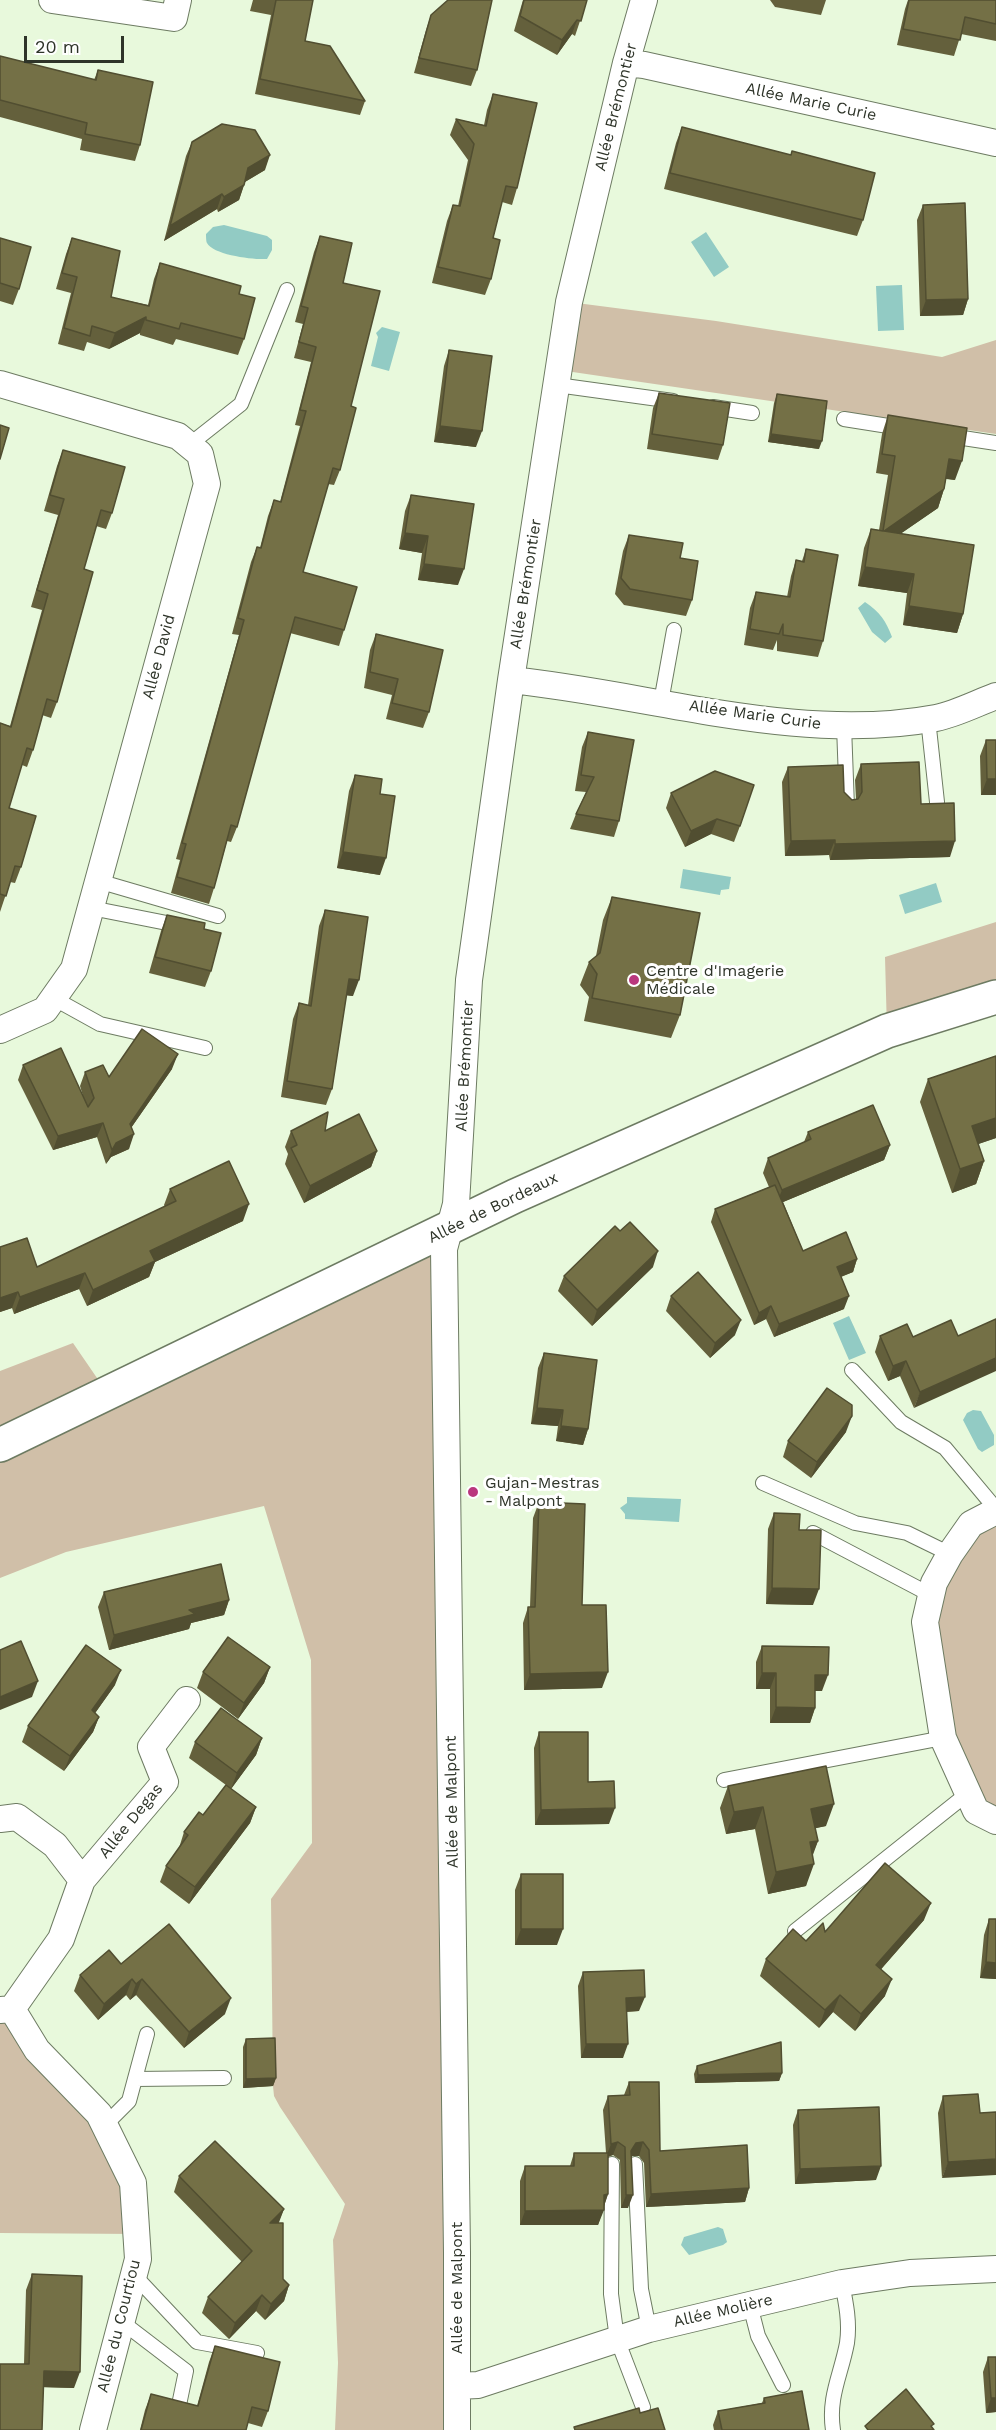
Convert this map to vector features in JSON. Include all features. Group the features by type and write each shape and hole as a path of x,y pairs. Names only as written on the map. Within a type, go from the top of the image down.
{"main road":[{"name":"Allée de Bordeaux","path":"0,1445 515,1196 887,1031 996,997"}],"street":[{"path":"52,0 174,18 178,0"},
{"name":"Allée Brémontier","path":"459,1176 469,980 511,681 569,302 626,63 644,0"},
{"name":"Allée Marie Curie","path":"626,63 996,143"},
{"path":"0,384 178,436 189,445"},
{"name":"Allée David","path":"0,1030 45,1010 74,969 207,484 200,454 189,445"},
{"name":"Allée Marie Curie","path":"511,681 808,725 867,727 938,718 996,696"},
{"name":"Allée de Malpont","path":"457,2430 444,1249 450,1229 459,1176"},
{"path":"996,1510 971,1524 950,1554 934,1583 925,1622 943,1738 976,1811 996,1821"},
{"name":"Allée Degas","path":"82,1880 165,1782 151,1747 187,1700"},
{"path":"0,1818 17,1817 55,1845 82,1880 61,1939 6,2010"},
{"name":"Allée du Courtiou","path":"6,2010 37,2050 99,2114 134,2183 138,2259 93,2430"},
{"name":"Allée Molière","path":"457,2386 478,2385 649,2329 842,2283 910,2273 996,2269"}],"lane":[{"path":"189,445 242,404 287,290"},
{"path":"557,385 753,412"},
{"path":"844,419 914,430"},
{"path":"938,434 996,443"},
{"path":"661,702 674,630"},
{"path":"928,719 938,802"},
{"path":"844,726 847,807"},
{"path":"98,881 218,916"},
{"path":"91,908 192,928"},
{"path":"53,999 100,1023 205,1048"},
{"path":"852,1370 901,1422 945,1448 996,1510"},
{"path":"763,1483 855,1523 907,1533 950,1554"},
{"path":"813,1533 931,1595"},
{"path":"724,1780 943,1738"},
{"path":"795,1931 967,1794"},
{"path":"105,2125 129,2101 147,2034"},
{"path":"135,2079 224,2078"},
{"path":"612,2164 611,2294 617,2339 643,2407"},
{"path":"635,2164 641,2289 649,2329"},
{"path":"134,2275 197,2342 257,2353"},
{"path":"833,2430 830,2409 847,2342 848,2312 842,2283"},
{"path":"750,2305 758,2336 783,2385"},
{"path":"122,2322 186,2371 179,2405"}],"shaded area":[{"path":"569,302 716,321 942,357 996,340 996,434 559,370"},
{"path":"996,922 996,997 887,1031 885,957"},
{"path":"450,1229 457,2430 335,2430 338,2363 333,2240 345,2204 280,2107 274,2096 273,2086 271,1899 312,1843 311,1660 264,1506 66,1552 0,1578 0,1371 73,1343 108,1394"},
{"path":"996,1511 996,1821 943,1738 934,1583"},
{"path":"0,2010 99,2114 137,2234 0,2233"}],"water":[{"path":"224,225 267,236 272,240 272,250 267,259 234,256 211,247 207,242 206,234 213,227"},
{"path":"706,232 729,267 714,277 691,242"},
{"path":"902,285 904,330 878,331 876,286"},
{"path":"382,327 400,332 389,371 371,366 378,337 376,333"},
{"path":"865,602 879,613 887,626 892,637 885,643 872,632 858,608"},
{"path":"683,869 731,877 729,889 721,890 720,895 680,888"},
{"path":"936,883 942,902 905,914 899,895"},
{"path":"849,1316 866,1353 849,1360 833,1323"},
{"path":"973,1410 981,1411 994,1435 994,1445 982,1452 978,1449 963,1420 967,1413"},
{"path":"627,1497 681,1499 679,1522 625,1519 625,1514 620,1508 627,1503"},
{"path":"718,2227 723,2229 727,2242 723,2245 689,2255 681,2245 684,2237"}],"building":[{"path":"276,0 313,0 305,41 330,46 365,101 260,79"},
{"path":"448,0 492,0 477,70 419,58 431,15"},
{"path":"524,0 587,0 581,21 577,20 562,40 520,16"},
{"path":"909,0 996,0 996,24 965,17 960,40 903,29"},
{"path":"0,56 96,80 98,70 153,82 140,145 85,134 87,123 0,100"},
{"path":"493,94 537,103 517,188 506,186 493,238 500,240 491,279 438,267 453,205 460,206 474,144 456,119 486,126"},
{"path":"222,124 255,130 270,155 248,168 244,185 224,197 222,194 170,226 192,142"},
{"path":"682,127 791,155 792,151 875,173 863,220 670,173"},
{"path":"965,203 968,299 926,300 923,205"},
{"path":"320,236 352,243 343,283 380,291 351,406 356,408 340,470 333,468 303,572 357,587 344,630 295,617 237,827 231,825 214,888 177,877 186,844 182,843 244,620 238,618 257,547 261,548 274,500 281,502 306,411 300,410 316,347 299,342 308,308 301,306"},
{"path":"0,238 31,247 19,289 0,283"},
{"path":"72,238 120,251 111,297 149,306 160,263 241,286 239,294 255,298 244,339 181,323 179,329 146,320 146,317 115,333 92,326 90,336 64,328 77,277 62,273"},
{"path":"449,350 492,356 482,431 440,426"},
{"path":"659,393 730,403 723,445 652,434"},
{"path":"777,394 827,401 822,441 771,434"},
{"path":"888,415 967,428 962,461 949,459 944,489 884,531 974,545 963,614 909,606 914,574 865,567 871,529 883,531 895,456 882,454"},
{"path":"0,425 9,428 0,459"},
{"path":"63,450 125,467 112,513 101,510 84,569 93,572 57,702 47,699 33,750 27,748 9,808 36,816 21,867 15,866 6,896 0,894 0,723 11,727 48,594 37,590 64,499 50,495"},
{"path":"411,495 474,504 464,569 424,564 428,536 405,533"},
{"path":"629,535 683,543 680,558 698,561 692,600 630,589 621,578"},
{"path":"806,549 838,555 823,641 783,635 783,624 779,634 750,629 756,592 790,597 796,560 804,562"},
{"path":"376,634 443,650 429,712 392,703 398,679 370,672"},
{"path":"588,732 634,740 619,821 576,814 594,777 581,775"},
{"path":"986,740 996,740 996,779 987,779"},
{"path":"919,762 921,804 954,803 955,841 835,844 835,840 791,841 788,767 843,765 844,792 852,800 858,799 862,792 861,764"},
{"path":"715,771 754,785 740,826 717,819 691,831 671,793"},
{"path":"355,775 382,779 380,794 395,796 386,858 343,852"},
{"name":"Centre d'Imagerie Médicale","path":"612,897 700,913 680,1015 592,998 597,974 589,962 600,953"},
{"path":"325,910 368,917 359,980 349,979 332,1089 287,1081 299,1003 311,1006"},
{"path":"167,915 205,923 204,929 221,933 211,971 155,957"},
{"path":"142,1029 178,1054 130,1124 134,1134 116,1143 112,1150 103,1123 58,1136 23,1065 61,1048 88,1107 94,1098 85,1072 103,1065 109,1077"},
{"path":"996,1056 996,1118 972,1126 984,1161 960,1169 928,1079"},
{"path":"873,1105 890,1145 782,1190 768,1158 811,1139 808,1132"},
{"path":"328,1112 325,1131 359,1114 377,1151 310,1186 291,1148 297,1145 291,1131"},
{"path":"229,1161 249,1204 150,1251 155,1261 93,1290 85,1273 20,1297 18,1292 0,1298 0,1247 27,1238 37,1267 176,1201 170,1189"},
{"path":"775,1185 803,1251 846,1232 857,1259 837,1267 849,1296 779,1324 771,1306 759,1313 715,1209"},
{"path":"630,1222 658,1251 597,1310 564,1276 615,1226 620,1231"},
{"path":"698,1272 741,1320 715,1343 671,1296"},
{"path":"996,1319 996,1358 920,1392 906,1361 893,1366 880,1336 907,1324 913,1337 951,1320 958,1336"},
{"path":"544,1353 597,1360 588,1429 561,1426 563,1410 537,1408"},
{"path":"827,1388 852,1405 852,1416 817,1462 788,1441"},
{"path":"539,1502 585,1504 582,1605 606,1605 608,1672 530,1674 528,1607 535,1607"},
{"path":"774,1513 800,1514 799,1530 821,1530 819,1589 772,1588"},
{"path":"221,1564 229,1600 189,1610 195,1614 114,1635 104,1592"},
{"path":"228,1637 270,1667 244,1703 203,1672"},
{"path":"21,1641 38,1681 0,1697 0,1650"},
{"path":"86,1645 121,1670 92,1710 99,1717 70,1756 28,1726"},
{"path":"762,1646 829,1647 828,1675 815,1675 815,1708 776,1707 776,1673 762,1673"},
{"path":"221,1708 262,1738 237,1773 195,1742"},
{"path":"539,1732 588,1732 588,1782 614,1781 615,1808 541,1810"},
{"path":"826,1766 834,1804 811,1809 818,1841 810,1842 814,1864 776,1872 763,1807 734,1812 728,1786"},
{"path":"226,1785 256,1807 195,1887 166,1866 188,1835 184,1832 199,1812 203,1815"},
{"path":"885,1863 931,1903 876,1965 892,1979 861,2014 840,1995 825,2010 766,1959 793,1929 806,1941 823,1923 825,1932"},
{"path":"521,1874 563,1874 563,1929 521,1929"},
{"path":"989,1919 996,1919 996,1963 986,1962"},
{"path":"169,1924 231,1998 189,2032 142,1979 136,1984 132,1979 104,2004 80,1975 109,1950 121,1964"},
{"path":"644,1970 645,1997 626,1998 628,2044 586,2044 583,1972"},
{"path":"275,2038 276,2078 246,2079 246,2039"},
{"path":"781,2042 782,2073 698,2075 697,2066"},
{"path":"629,2082 659,2082 660,2151 747,2145 749,2188 651,2194 649,2150 643,2142 636,2143 631,2151 633,2195 626,2195 625,2147 618,2142 611,2144 608,2096 630,2095"},
{"path":"978,2094 980,2113 996,2112 996,2159 948,2162 943,2096"},
{"path":"879,2107 881,2166 800,2169 798,2110"},
{"path":"215,2141 284,2209 270,2223 283,2223 283,2279 289,2285 271,2304 262,2295 235,2323 208,2297 252,2251 179,2176"},
{"path":"574,2153 608,2153 608,2194 604,2195 604,2210 525,2211 525,2166 574,2166"},
{"path":"32,2274 82,2276 80,2372 44,2371 42,2430 0,2430 0,2364 29,2364"},
{"path":"215,2346 280,2362 268,2411 252,2407 246,2430 141,2430 151,2394 198,2406"},
{"path":"988,2357 996,2357 996,2398 991,2398"},
{"path":"906,2389 934,2424 931,2426 934,2430 868,2430 865,2426"},
{"path":"802,2391 809,2430 722,2430 718,2411 765,2403 764,2398"},
{"path":"639,2408 640,2413 658,2408 665,2430 575,2430 574,2427"}],"place":[{"name":"Centre d'Imagerie Médicale","path":"634,980"},
{"name":"Gujan-Mestras - Malpont","path":"473,1492"}]}
